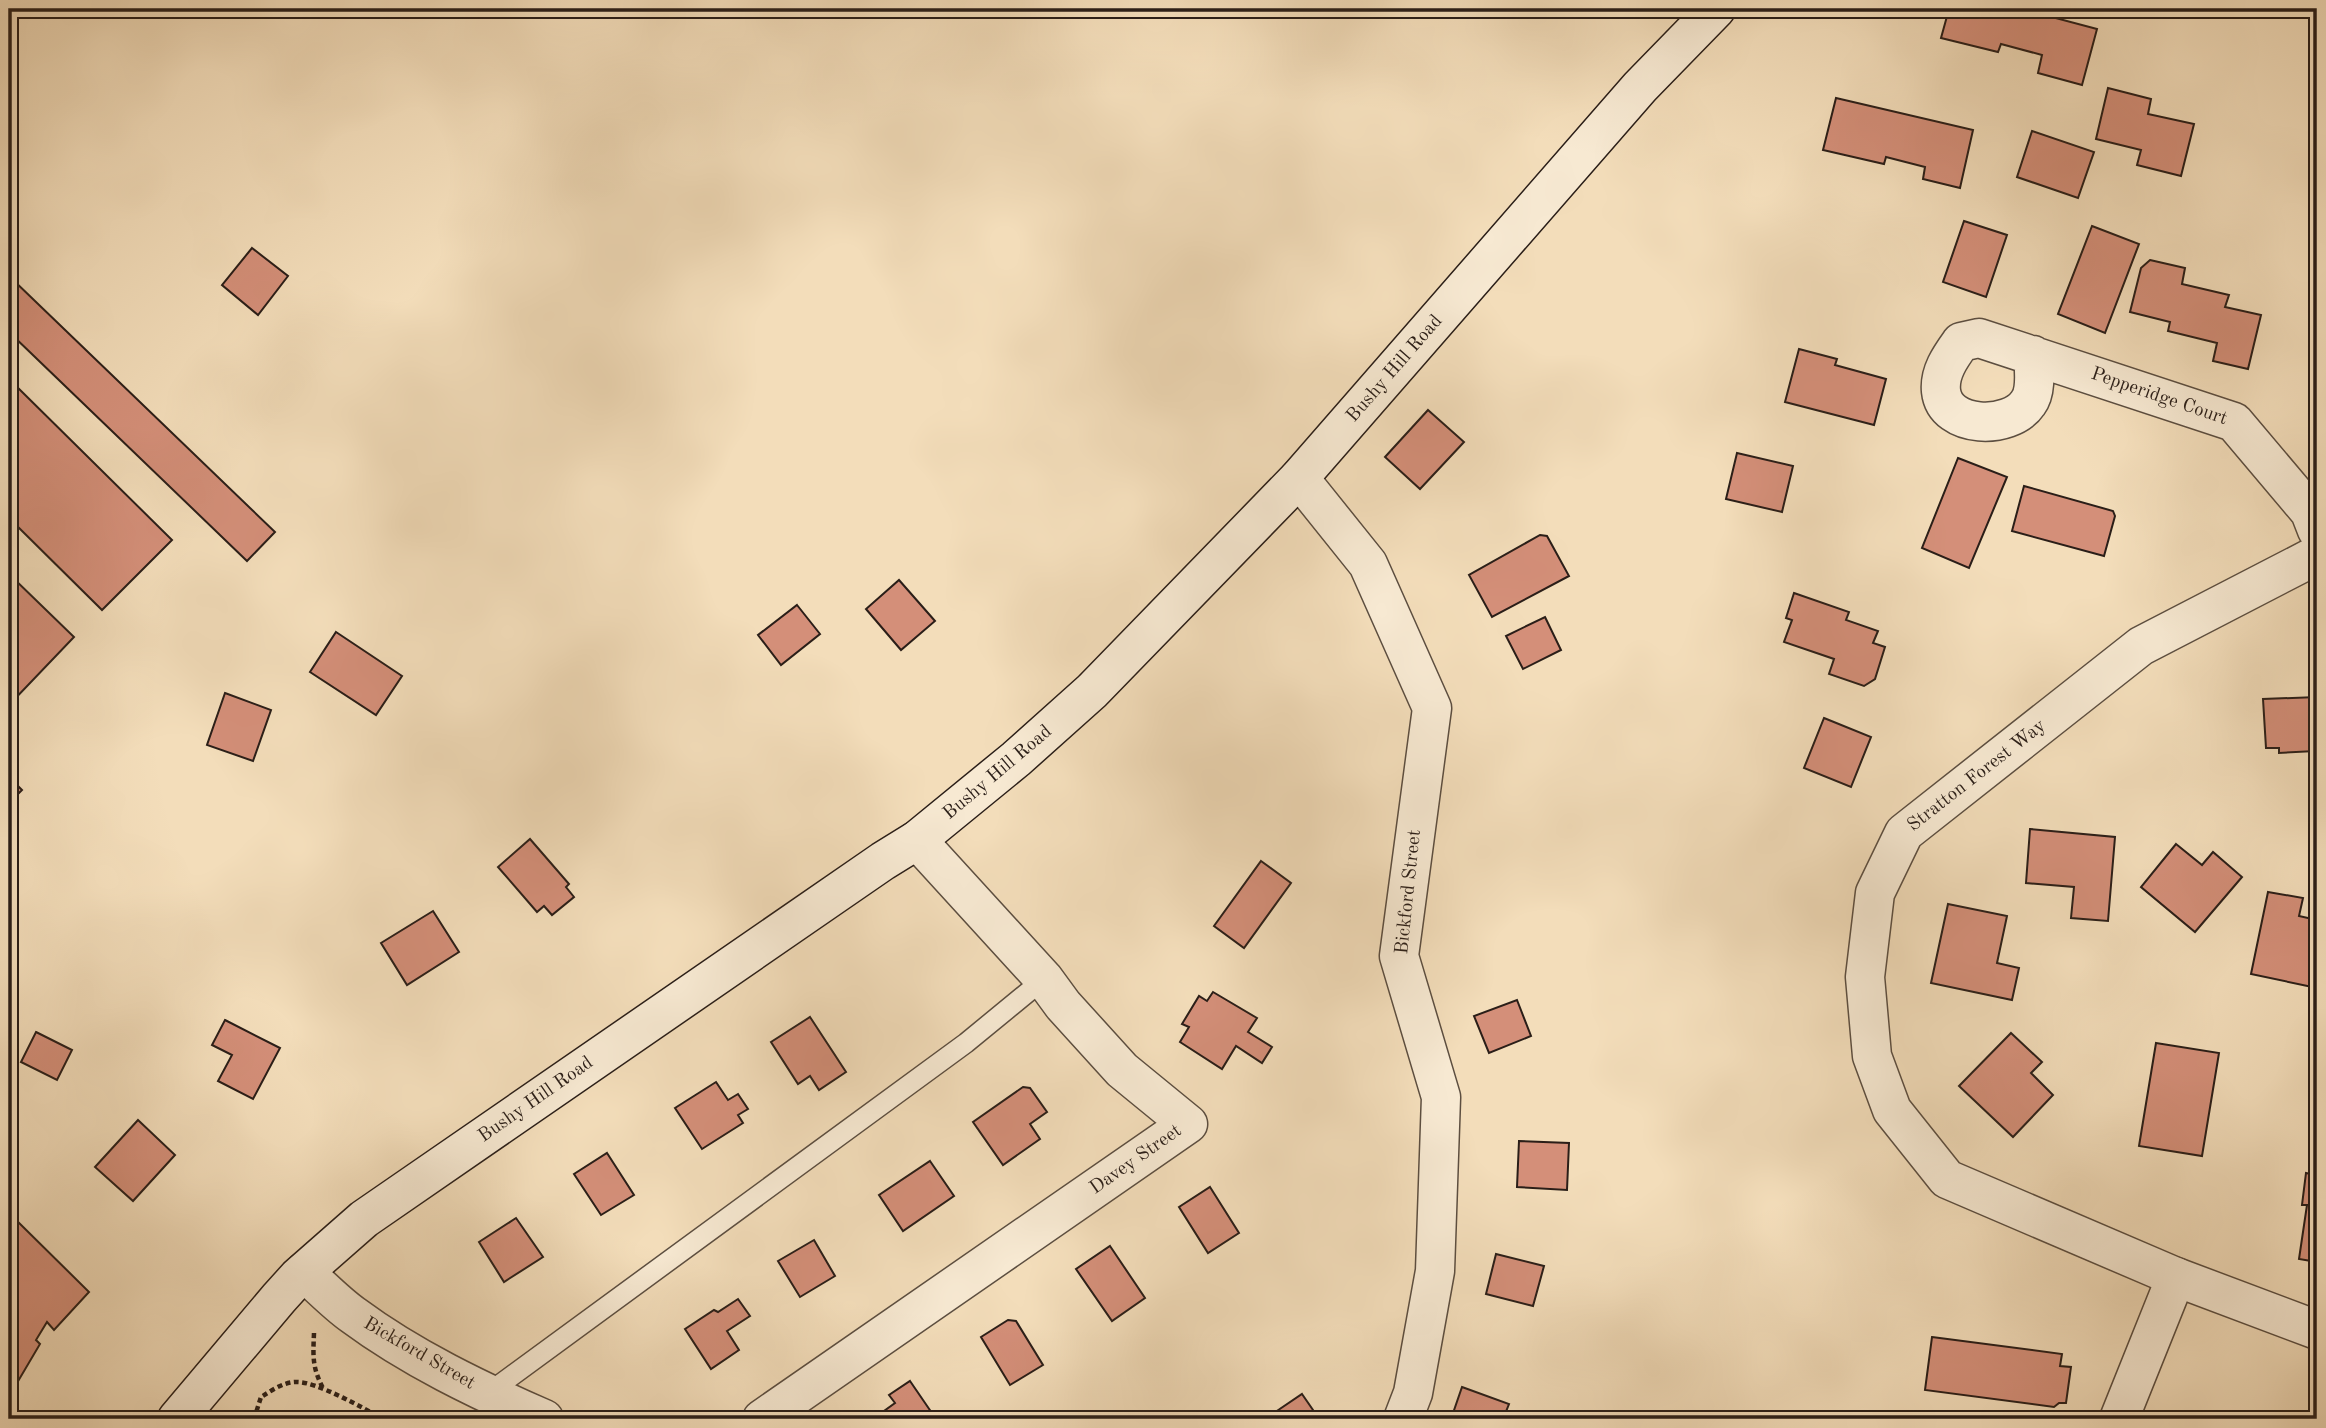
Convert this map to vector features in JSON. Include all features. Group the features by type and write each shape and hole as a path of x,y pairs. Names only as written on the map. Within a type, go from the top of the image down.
{"street":[{"name":"Bushy Hill Road","path":"177,1419 292,1285 364,1219 917,840 1016,759 1092,691 1299,478 1640,87 1716,9"},
{"name":"Pepperidge Court","path":"2033,355 2234,422 2310,512 2317,530"},
{"name":"Bickford Street","path":"1299,478 1368,564 1432,708 1399,956 1441,1097 1435,1271 1413,1393 1403,1419"},
{"name":"Stratton Forest Way","path":"2317,555 2141,646 1904,833 1875,893 1865,976 1872,1056 1892,1110 1947,1179 2176,1277 2317,1330"},
{"name":"Davey Street","path":"762,1419 1188,1124 1122,1070 1063,1005 1044,979 917,840"},
{"path":"2119,1419 2176,1277"},
{"name":"Bickford Street","path":"292,1285 351,1314 391,1340 487,1394 544,1419"}],"lane":[{"path":"487,1394 954,1051 1044,979"}],"path":[{"path":"292,1285 314,1332 315,1373 324,1390"},
{"path":"254,1419 261,1397 278,1386 297,1381 324,1390 383,1419"}],"building":[{"path":"1949,9 2022,9 2097,29 2082,85 2038,73 2042,55 2001,44 1998,52 1941,38"},
{"path":"2108,88 2151,99 2148,114 2194,124 2181,176 2137,165 2141,150 2096,139"},
{"path":"1836,98 1973,130 1960,188 1923,179 1925,167 1886,157 1884,164 1823,150"},
{"path":"2032,131 2094,152 2078,198 2017,177"},
{"path":"1964,221 2007,235 1986,297 1943,282"},
{"path":"2092,226 2139,244 2105,333 2058,314"},
{"path":"252,248 288,276 258,315 222,285"},
{"path":"2150,260 2185,268 2182,284 2229,295 2225,307 2261,315 2248,369 2213,361 2217,343 2168,331 2170,322 2130,312 2141,268"},
{"path":"9,276 275,532 247,561 9,332"},
{"path":"1799,349 1837,359 1835,365 1886,379 1874,425 1785,402"},
{"path":"9,379 172,540 102,610 9,518"},
{"path":"1428,410 1464,442 1420,489 1385,457"},
{"path":"1737,453 1793,466 1782,512 1726,499"},
{"path":"1958,458 2007,477 1969,568 1922,548"},
{"path":"2024,486 2113,511 2115,516 2104,556 2012,531"},
{"path":"1540,535 1547,536 1569,576 1492,617 1469,575"},
{"path":"9,574 74,637 9,705"},
{"path":"899,580 935,621 901,650 866,609"},
{"path":"1794,593 1849,612 1846,620 1878,631 1873,643 1885,647 1875,679 1864,686 1829,674 1834,659 1784,642 1792,620 1786,618"},
{"path":"797,605 820,634 781,665 758,635"},
{"path":"1545,617 1561,650 1523,669 1506,636"},
{"path":"336,632 402,676 376,715 310,672"},
{"path":"225,693 271,710 253,761 207,745"},
{"path":"2317,697 2316,782 2315,751 2279,753 2279,748 2266,748 2263,699"},
{"path":"1824,718 1871,737 1851,787 1804,768"},
{"path":"9,777 22,790 9,803"},
{"path":"2030,829 2115,837 2108,921 2071,918 2074,887 2026,883"},
{"path":"530,839 569,884 566,887 574,897 552,915 544,906 537,912 498,867"},
{"path":"2176,844 2202,865 2213,852 2242,877 2195,932 2141,887"},
{"path":"1261,861 1291,883 1244,948 1214,926"},
{"path":"2268,892 2303,898 2299,916 2317,920 2317,988 2251,974"},
{"path":"1948,904 2007,916 1997,963 2019,968 2012,1000 1931,983"},
{"path":"433,911 459,952 407,985 381,943"},
{"path":"1213,992 1257,1018 1248,1032 1272,1047 1262,1063 1236,1046 1222,1069 1180,1042 1189,1027 1182,1024 1199,996 1207,1001"},
{"path":"1517,1000 1531,1036 1489,1053 1474,1016"},
{"path":"810,1017 846,1072 819,1090 810,1076 798,1084 771,1042"},
{"path":"225,1020 280,1048 253,1099 218,1081 232,1055 212,1045"},
{"path":"36,1032 72,1050 57,1080 21,1062"},
{"path":"2011,1033 2042,1062 2031,1073 2053,1095 2013,1137 1959,1086"},
{"path":"2156,1043 2219,1053 2202,1156 2139,1146"},
{"path":"716,1082 728,1100 738,1094 748,1109 738,1115 743,1123 702,1149 675,1108"},
{"path":"1023,1087 1030,1088 1047,1112 1030,1124 1040,1139 1003,1165 973,1122"},
{"path":"138,1120 175,1155 133,1201 95,1167"},
{"path":"1519,1141 1569,1143 1567,1190 1517,1187"},
{"path":"607,1153 634,1195 601,1215 574,1174"},
{"path":"930,1161 954,1196 903,1231 879,1195"},
{"path":"2317,1162 2317,1262 2299,1259 2307,1205 2302,1205 2306,1173 2315,1175"},
{"path":"1210,1187 1239,1233 1208,1253 1179,1207"},
{"path":"9,1213 89,1292 54,1330 47,1322 36,1340 40,1344 17,1383 9,1379"},
{"path":"516,1218 543,1257 504,1282 479,1242"},
{"path":"814,1240 835,1276 800,1297 778,1261"},
{"path":"1110,1246 1145,1298 1112,1321 1076,1269"},
{"path":"1496,1254 1544,1266 1533,1306 1486,1294"},
{"path":"738,1299 750,1316 727,1331 739,1350 711,1369 685,1329 714,1310 718,1312"},
{"path":"1008,1320 1016,1321 1043,1365 1010,1385 981,1337"},
{"path":"1932,1337 2062,1354 2060,1366 2071,1367 2066,1403 2059,1403 2054,1407 1925,1390"},
{"path":"910,1381 936,1419 890,1419 884,1411 895,1403 889,1395"},
{"path":"1462,1387 1509,1404 1503,1419 1451,1419"},
{"path":"1302,1394 1313,1410 1300,1419 1265,1419"}]}
